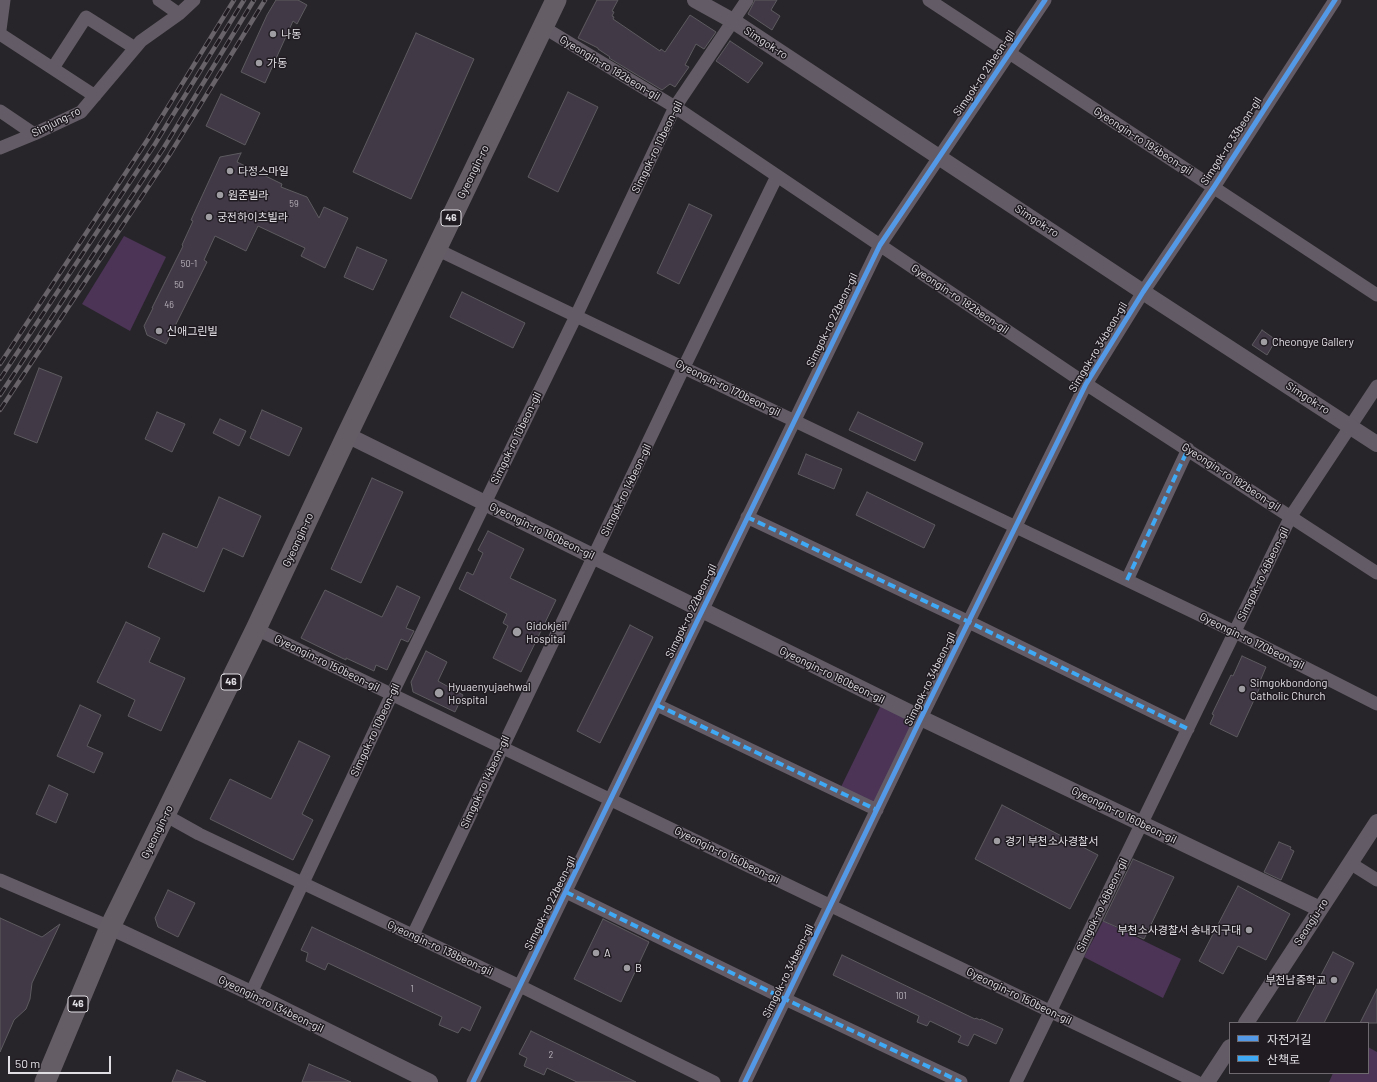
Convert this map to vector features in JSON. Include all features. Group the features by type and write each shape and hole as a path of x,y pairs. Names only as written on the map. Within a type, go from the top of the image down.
{"main road":[{"name":"Gyeongin-ro","path":"45,1082 110,927 256,629 347,435 556,0"}],"street":[{"path":"0,30 4,0"},
{"path":"159,0 179,14"},
{"name":"Simjung-ro","path":"0,148 81,112 141,41 179,14 194,0"},
{"name":"Simgok-ro","path":"695,0 733,21 1377,444"},
{"name":"Simgok-ro 10beon-gil","path":"251,993 392,694 576,316 675,107 747,0"},
{"name":"Gyeongin-ro 194beon-gil","path":"929,0 1377,295"},
{"name":"Simgok-ro 21beon-gil","path":"939,156 1045,0"},
{"name":"Simgok-ro 33beon-gil","path":"1144,292 1335,0"},
{"path":"53,68 86,17 135,48"},
{"name":"Gyeongin-ro 182beon-gil","path":"543,27 675,107 1086,384 1377,573"},
{"path":"0,34 95,96"},
{"path":"0,112 34,134"},
{"name":"Simgok-ro 22beon-gil","path":"472,1082 611,800 880,245 939,156"},
{"name":"Simgok-ro 14beon-gil","path":"413,935 684,367 777,176"},
{"name":"Gyeongin-ro 170beon-gil","path":"436,249 1016,526 1235,632 1377,704"},
{"name":"Simgok-ro 34beon-gil","path":"745,1082 921,718 1086,384 1144,292"},
{"name":"Simgok-ro 46beon-gil","path":"1016,1082 1291,516 1377,386"},
{"name":"Gyeongin-ro 160beon-gil","path":"347,435 921,718 1320,909"},
{"path":"1127,580 1188,449"},
{"name":"Simgok-ro 34beon-gil","path":"748,517 969,622"},
{"path":"969,622 1188,729"},
{"name":"Gyeongin-ro 150beon-gil","path":"256,629 1197,1082"},
{"path":"657,705 877,810"},
{"name":"Gyeongin-ro 138beon-gil","path":"165,815 199,834 520,986 714,1082"},
{"name":"Seongju-ro","path":"1247,1022 1377,822"},
{"path":"1350,863 1377,880"},
{"path":"0,880 110,927"},
{"name":"Simgok-ro 34beon-gil","path":"566,892 785,999"},
{"name":"Gyeongin-ro 134beon-gil","path":"110,927 251,993 430,1082"},
{"path":"785,999 961,1082"},
{"path":"1207,1082 1229,1049"}],"shaded area":[{"path":"124,236 166,257 130,331 82,304"},
{"path":"881,705 916,722 874,805 840,789"},
{"path":"1103,921 1181,959 1163,998 1084,957"},
{"path":"1369,1048 1377,1052 1377,1082 1329,1082 1333,1074 1369,1074"}],"building":[{"path":"276,0 298,0 307,5 297,24 293,21 265,83 241,72 267,15"},
{"path":"597,0 618,0 612,11 614,12 612,16 614,17 613,19 660,51 661,49 665,52 690,15 716,32 704,49 696,44 685,65 689,67 675,87 670,84 662,90 609,58 610,57 598,48 578,38"},
{"path":"755,0 777,0 771,10 780,16 772,30 748,14"},
{"path":"416,33 474,59 411,199 353,172"},
{"path":"730,41 763,63 748,83 716,61"},
{"path":"568,92 598,107 558,192 528,177"},
{"path":"221,94 260,113 245,145 206,126"},
{"path":"241,153 237,162 282,184 281,187 307,197 319,218 324,207 348,218 325,268 301,256 305,248 258,226 246,251 215,236 204,260 207,262 166,344 147,335 144,326 183,246 182,245 193,221 191,220 220,157"},
{"path":"689,204 712,215 679,284 657,273"},
{"path":"357,247 387,260 373,290 344,277"},
{"path":"462,292 525,323 513,348 450,317"},
{"path":"1262,330 1276,340 1267,355 1252,345"},
{"path":"39,368 62,377 37,443 14,434"},
{"path":"262,410 302,428 289,456 250,438"},
{"path":"157,412 185,424 172,452 145,439"},
{"path":"858,412 923,443 915,461 849,430"},
{"path":"220,419 246,431 239,446 213,433"},
{"path":"806,454 842,469 834,489 798,474"},
{"path":"372,478 403,492 361,583 331,569"},
{"path":"867,492 935,525 924,548 856,515"},
{"path":"219,497 261,516 243,557 223,548 204,592 148,567 163,533 197,548"},
{"path":"488,531 524,549 510,578 556,600 521,672 493,658 508,626 503,623 507,614 459,589 467,572 473,575 483,553 478,550"},
{"path":"397,586 420,597 406,628 414,631 408,642 401,639 387,670 376,665 374,671 346,658 346,660 301,638 325,590 382,617"},
{"path":"126,622 160,638 149,662 185,678 161,731 128,716 135,700 97,682"},
{"path":"630,625 653,637 600,743 577,731"},
{"path":"426,651 447,662 438,681 463,695 455,712 413,692 411,682"},
{"path":"1242,656 1266,667 1258,686 1260,687 1237,737 1210,724 1214,715 1212,714"},
{"path":"80,705 101,715 87,746 103,753 94,773 57,756"},
{"path":"299,741 330,756 302,814 313,820 293,860 210,819 230,779 271,799"},
{"path":"49,785 68,794 56,823 36,814"},
{"path":"1002,805 1098,855 1070,909 975,859"},
{"path":"1279,842 1291,847 1290,849 1294,851 1281,880 1264,872"},
{"path":"1133,859 1174,877 1144,939 1103,921"},
{"name":"부천소사경찰서 송내지구대","path":"1238,886 1290,914 1266,960 1238,946 1223,974 1199,961"},
{"path":"168,890 195,903 178,937 158,927 155,918"},
{"path":"0,918 42,937 60,924 32,983 30,999 26,1009 14,1020 0,1052"},
{"path":"603,919 649,942 621,1002 574,979"},
{"path":"312,927 481,1007 470,1031 462,1027 458,1033 439,1025 442,1017 328,963 325,970 306,961 308,953 301,950"},
{"name":"부천남중학교","path":"1333,952 1354,963 1324,1022 1297,1022"},
{"path":"842,955 975,1019 981,1019 1003,1029 996,1044 974,1034 968,1046 958,1042 961,1036 930,1021 927,1026 917,1022 919,1016 833,975"},
{"path":"1377,989 1377,1023 1360,1022"},
{"path":"531,1031 636,1082 577,1082 547,1068 544,1075 524,1066 527,1058 519,1054"},
{"path":"309,1064 351,1082 302,1082"},
{"path":"177,1070 206,1082 172,1082"}],"railway":[{"path":"0,364 148,139 234,0"},
{"path":"0,379 155,144 244,0"},
{"path":"0,395 163,149 254,0"},
{"path":"0,410 170,154 265,0"}],"marked path":[{"path":"1127,580 1188,449"},
{"path":"747,517 969,622 1188,729"},
{"path":"657,705 877,810"},
{"path":"566,892 785,999 961,1082"}],"cycle path":[{"path":"473,1082 880,245 1045,0"},
{"path":"745,1082 921,718 1086,384 1143,292 1214,187 1335,0"}],"place":[{"name":"나동","path":"273,34"},
{"name":"가동","path":"259,63"},
{"name":"다정스마일","path":"230,171"},
{"name":"원준빌라","path":"220,195"},
{"name":"궁전하이츠빌라","path":"209,217"},
{"name":"신애그린빌","path":"159,331"},
{"name":"Cheongye Gallery","path":"1264,342"},
{"name":"Gidokjeil Hospital","path":"517,632"},
{"name":"Simgokbondong Catholic Church","path":"1242,689"},
{"name":"Hyuaenyujaehwal Hospital","path":"439,693"},
{"name":"경기 부천소사경찰서","path":"997,841"},
{"name":"부천소사경찰서 송내지구대","path":"1249,930"},
{"name":"A","path":"596,953"},
{"name":"B","path":"627,968"},
{"name":"부천남중학교","path":"1334,980"}]}
